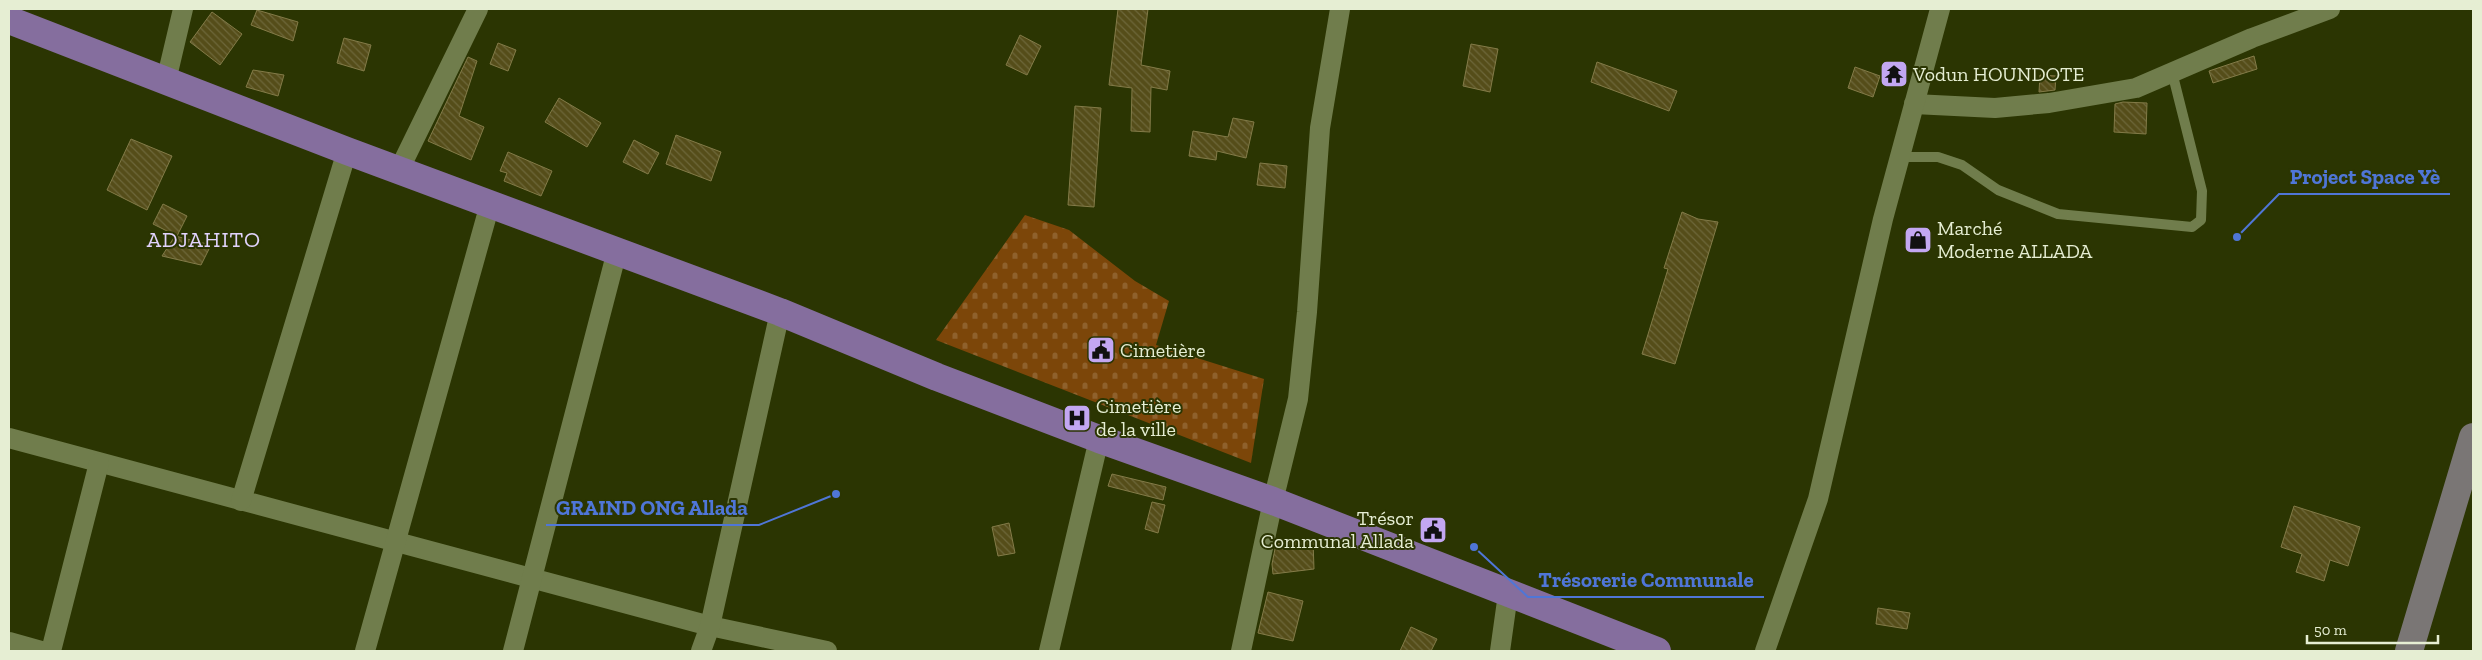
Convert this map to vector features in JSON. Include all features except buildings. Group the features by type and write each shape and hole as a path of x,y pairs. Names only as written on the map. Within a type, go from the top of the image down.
{"main road":[{"path":"9,20 347,151 780,312 937,377 1098,439 1273,501 1657,651"},
{"path":"2410,651 2473,437"}],"street":[{"path":"166,81 183,9"},
{"path":"399,170 478,9"},
{"path":"1241,651 1273,501 1298,399 1307,312 1320,128 1340,9"},
{"path":"1765,651 1818,499 1883,219 1940,9"},
{"path":"1914,104 1995,108 2049,103 2136,88 2252,38 2330,9"},
{"path":"241,501 347,151"},
{"path":"365,651 490,204"},
{"path":"513,651 534,578 617,251"},
{"path":"701,651 710,626 780,312"},
{"path":"9,438 710,626 827,651"},
{"path":"1049,651 1098,439"},
{"path":"51,651 99,463"},
{"path":"1500,651 1508,594"},
{"path":"9,642 41,651"}],"lane":[{"path":"1900,157 1938,157 1962,165 1998,190 2058,214 2192,227 2201,220 2202,191 2172,72"}],"green space":[{"path":"1025,215 1069,230 1135,281 1169,301 1156,345 1264,379 1251,463 936,340"}],"place":[{"name":"Vodun HOUNDOTE","path":"1894,74"},
{"name":"Project Space Yè","path":"2237,237"},
{"name":"Marché Moderne ALLADA","path":"1918,240"},
{"name":"Cimetière","path":"1101,350"},
{"name":"Cimetière de la ville","path":"1077,418"},
{"name":"GRAIND ONG Allada","path":"836,494"},
{"name":"Trésor Communal Allada","path":"1433,530"},
{"name":"Trésorerie Communale","path":"1474,547"}],"district":[{"name":"ADJAHITO","path":"204,239"}]}
